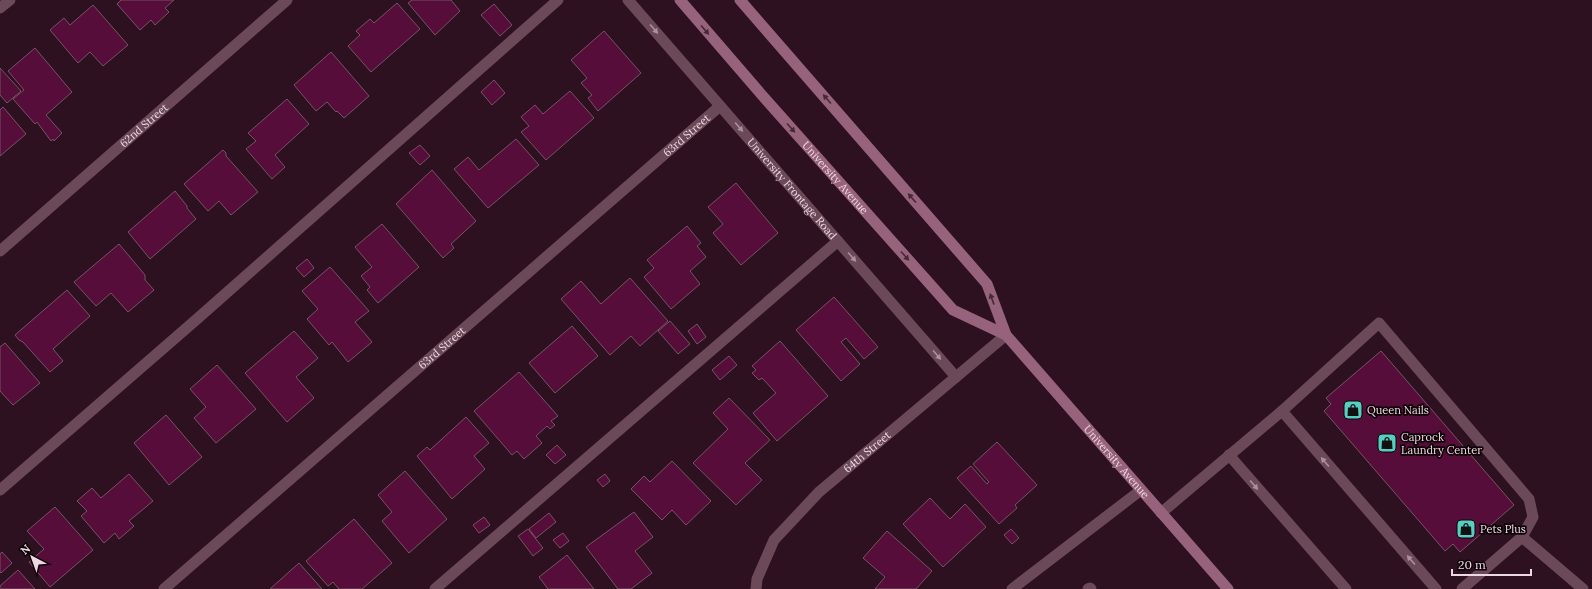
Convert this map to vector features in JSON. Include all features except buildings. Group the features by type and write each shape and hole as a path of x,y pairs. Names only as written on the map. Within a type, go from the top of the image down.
{"main road":[{"name":"University Avenue","path":"680,0 761,94 953,310 1006,335"},
{"name":"University Avenue","path":"740,0 987,284 1006,335 1228,589"}],"street":[{"path":"0,8 10,0"},
{"name":"62nd Street","path":"0,251 287,0"},
{"path":"0,490 558,0"},
{"name":"University Frontage Road","path":"628,0 956,377"},
{"name":"63rd Street","path":"164,589 720,106"},
{"path":"435,589 838,241"},
{"path":"1161,513 1282,411 1379,323 1529,499 1533,517 1522,537 1462,589"},
{"name":"64th Street","path":"756,589 757,579 774,540 819,492 1006,335"},
{"path":"1282,411 1436,589"},
{"path":"1229,455 1346,589"},
{"path":"1012,589 1141,490"},
{"path":"1522,537 1583,589"}],"place":[{"name":"Queen Nails","path":"1353,410"},
{"name":"Caprock Laundry Center","path":"1387,443"},
{"name":"Pets Plus","path":"1466,529"}]}
